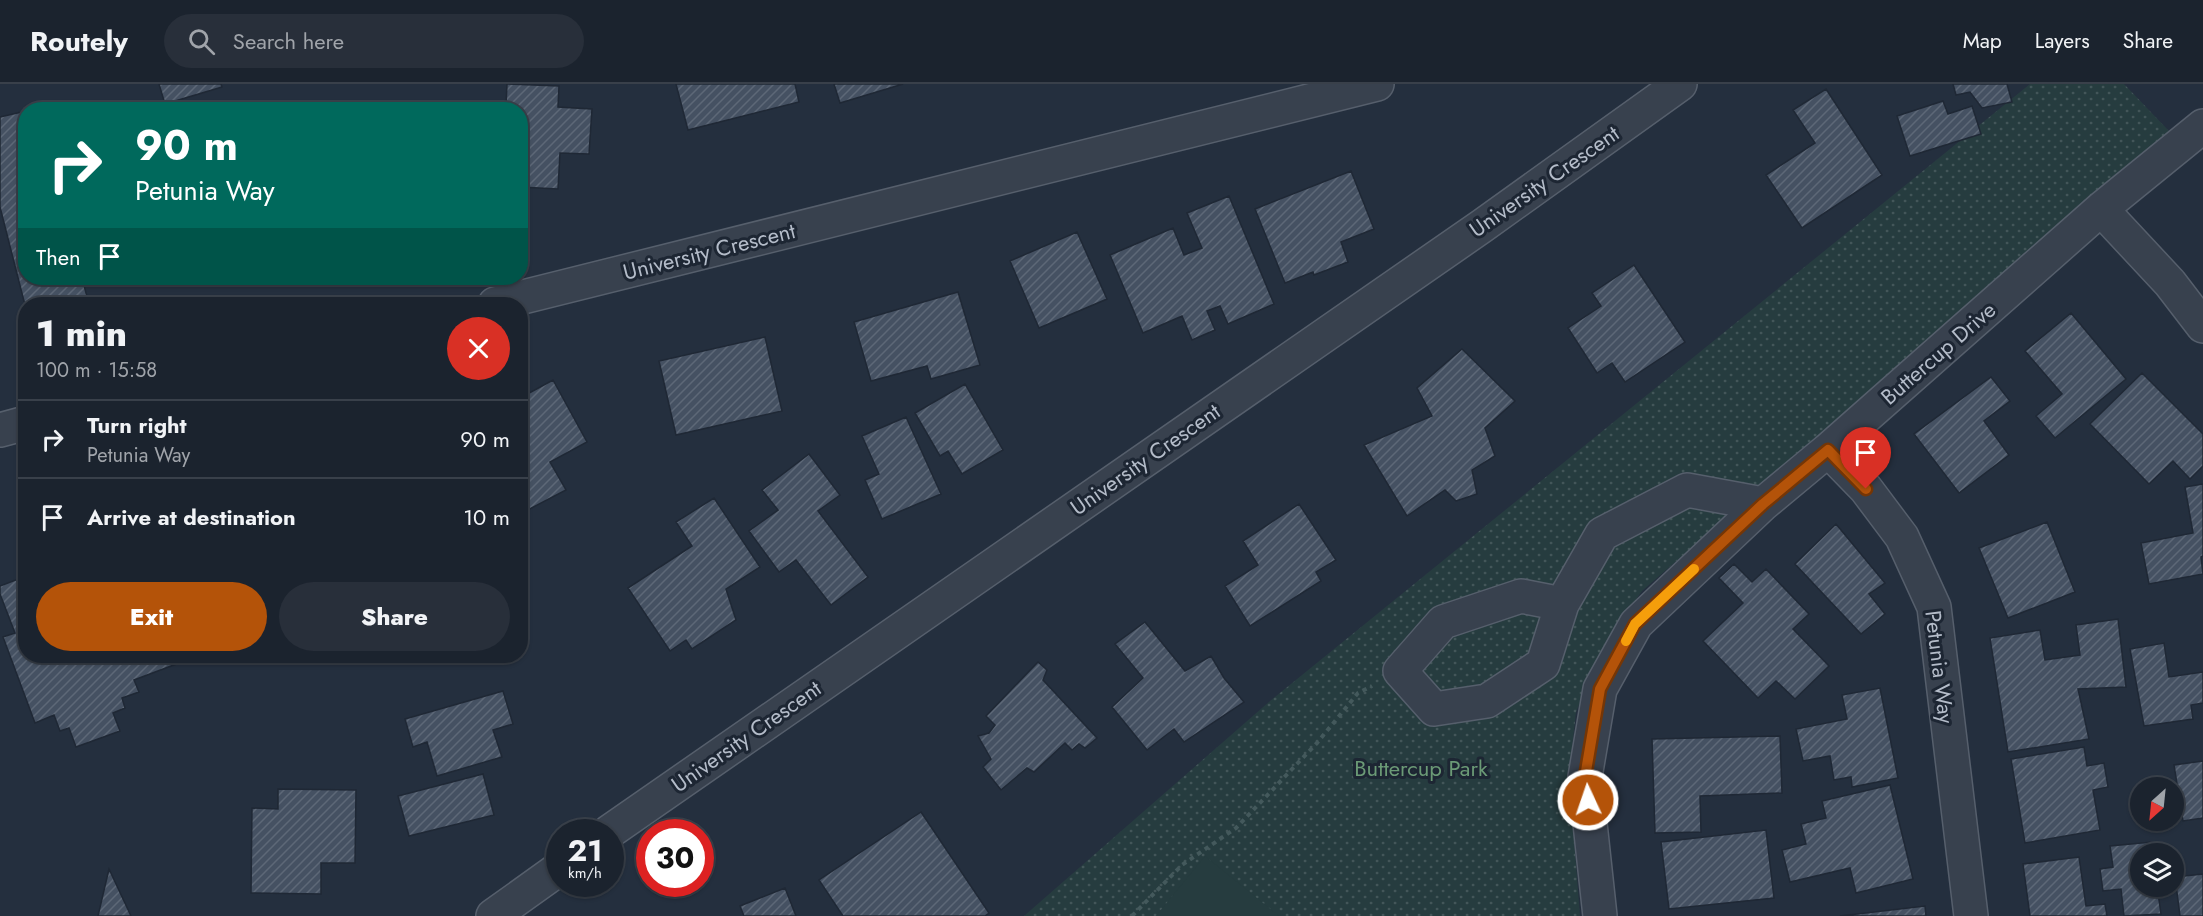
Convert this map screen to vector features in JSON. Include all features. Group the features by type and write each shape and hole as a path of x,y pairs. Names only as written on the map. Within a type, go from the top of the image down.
{"street":[{"name":"University Crescent","path":"523,297 1377,84"},
{"name":"University Crescent","path":"624,822 1482,226 1680,84"},
{"name":"Buttercup Drive","path":"1600,916 1585,777 1600,689 1635,624 1763,504 1828,450 2102,209 2203,126"},
{"path":"2102,209 2170,283 2203,326"},
{"path":"0,430 18,425"},
{"name":"Petunia Way","path":"1828,450 1866,489 1902,537 1934,607 1971,916"},
{"path":"1562,604 1521,596 1443,622 1400,671 1434,709 1487,701 1544,664 1562,604 1602,534 1687,490 1763,504"},
{"path":"493,916 546,878"}],"path":[{"path":"1132,916 1182,865 1236,828 1317,743 1358,693 1400,671"}],"green space":[{"name":"Buttercup Park","path":"2030,84 2124,84 2169,131 1642,591 1606,641 1576,712 1569,775 1580,916 1024,916 1270,701"},
{"path":"1205,856 1279,916 1156,916"}],"building":[{"path":"159,84 221,84 222,87 172,102 164,102"},
{"path":"507,84 559,86 558,107 592,109 589,154 560,153 558,189 528,187 528,102 506,102"},
{"path":"676,84 795,84 799,102 688,130"},
{"path":"834,84 903,84 840,103"},
{"path":"1953,84 2007,84 2012,102 1982,108 1970,92 1956,95"},
{"path":"1826,89 1882,175 1802,228 1766,175 1815,143 1793,110"},
{"path":"1943,101 1948,114 1972,106 1981,134 1910,156 1897,116"},
{"path":"18,113 18,278 0,207 0,117"},
{"path":"1351,171 1374,229 1341,242 1348,262 1285,283 1255,209"},
{"path":"1229,196 1274,304 1228,324 1220,306 1207,311 1215,330 1192,340 1182,316 1143,333 1110,255 1173,228 1184,255 1202,248 1187,213"},
{"path":"1077,232 1107,299 1039,328 1010,261"},
{"path":"1634,265 1685,342 1625,382 1612,363 1597,373 1568,328 1601,306 1592,293"},
{"path":"20,285 84,285 87,297 23,297"},
{"path":"958,292 980,365 931,379 927,366 871,381 854,322"},
{"path":"2071,313 2126,379 2055,438 2036,416 2062,394 2025,351"},
{"path":"765,337 782,411 676,435 659,361"},
{"path":"1462,349 1515,401 1485,428 1495,456 1472,470 1477,494 1456,501 1445,490 1407,516 1364,445 1432,416 1417,388"},
{"path":"2142,373 2203,434 2203,466 2190,479 2173,461 2149,484 2090,424"},
{"path":"1991,377 2010,401 1984,421 2009,455 1959,493 1914,434"},
{"path":"553,380 587,442 550,462 566,490 528,510 528,394"},
{"path":"965,384 1003,450 962,474 948,451 940,456 915,413"},
{"path":"906,417 941,494 882,519 865,480 879,474 862,436"},
{"path":"809,454 840,495 818,511 868,577 831,605 796,560 779,572 749,531 778,510 762,490"},
{"path":"2203,484 2203,556 2201,557 2203,574 2149,584 2141,543 2193,533 2185,487"},
{"path":"714,498 760,567 726,589 736,620 692,649 686,640 670,651 628,588 692,546 676,522"},
{"path":"1299,504 1336,560 1316,572 1321,581 1250,626 1225,586 1258,565 1243,541"},
{"path":"2047,522 2075,592 2008,618 1979,548"},
{"path":"1836,524 1885,583 1869,594 1885,614 1861,634 1795,564"},
{"path":"1734,564 1752,582 1766,569 1809,614 1793,629 1829,666 1795,699 1776,681 1758,698 1703,641 1743,603 1719,578"},
{"path":"18,579 18,663 179,663 134,680 139,692 122,698 125,708 113,713 120,731 76,747 69,728 60,731 54,715 35,723 3,637 15,633 0,594 0,586"},
{"path":"2118,619 2126,687 2078,689 2089,739 2008,752 1990,638 2040,630 2045,660 2080,655 2076,625"},
{"path":"1145,622 1185,671 1211,656 1224,678 1244,702 1184,742 1174,729 1147,750 1112,707 1143,678 1115,644"},
{"path":"2164,643 2169,677 2203,672 2203,703 2191,705 2193,719 2144,726 2130,649"},
{"path":"1038,662 1047,670 1043,680 1097,738 1085,748 1079,744 1072,750 1065,743 1034,772 1027,768 1001,790 983,767 991,759 978,736 989,733 995,725 986,716"},
{"path":"1880,688 1898,778 1852,787 1851,777 1834,780 1830,756 1803,761 1796,729 1847,719 1842,695"},
{"path":"503,691 513,724 493,730 502,757 437,776 427,742 413,747 405,719"},
{"path":"1780,736 1782,793 1700,796 1701,832 1655,833 1652,739"},
{"path":"2084,747 2087,766 2104,763 2108,787 2093,790 2100,830 2025,843 2011,759"},
{"path":"2203,761 2203,818 2184,821 2184,777 2176,777 2174,765"},
{"path":"483,774 494,815 409,836 398,796"},
{"path":"1890,785 1913,879 1856,893 1850,868 1790,882 1782,850 1806,844 1801,824 1826,818 1822,801"},
{"path":"278,789 356,790 355,863 321,863 321,894 251,893 252,808 278,809"},
{"path":"921,812 989,913 985,916 843,916 819,880"},
{"path":"1766,830 1774,898 1669,909 1661,842"},
{"path":"2130,844 2130,897 2159,897 2161,914 2124,916 2121,889 2103,891 2100,869 2113,867 2110,846"},
{"path":"2079,857 2086,906 2105,904 2107,916 2030,916 2023,864"},
{"path":"109,869 131,916 98,916"},
{"path":"2203,874 2203,916 2180,916 2178,897 2184,897 2184,876"},
{"path":"785,888 796,916 744,916 740,906"},
{"path":"1925,906 1926,916 1840,916"}],"slow traffic":[{"path":"1626,641 1635,624 1694,569"}],"route":[{"path":"1588,800 1585,777 1600,689 1635,624 1763,504 1828,450 1866,489"}]}
